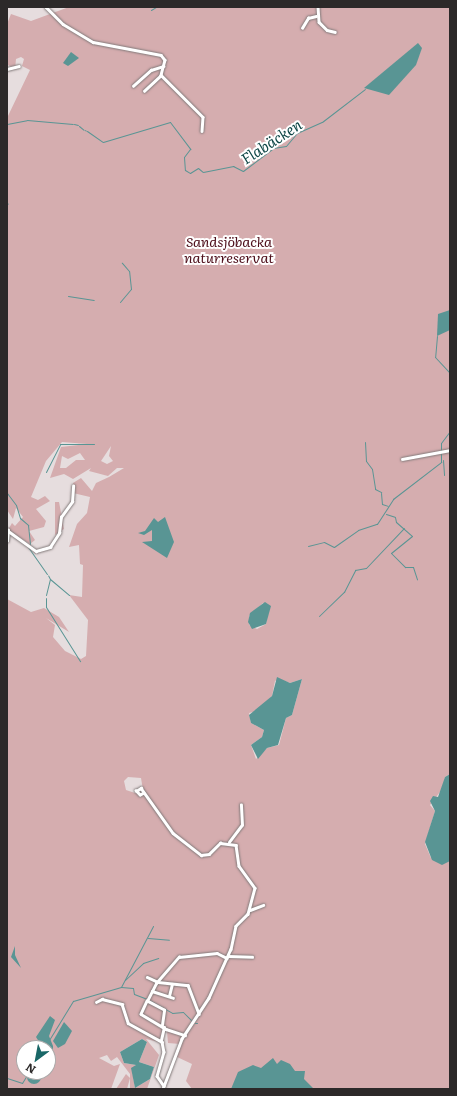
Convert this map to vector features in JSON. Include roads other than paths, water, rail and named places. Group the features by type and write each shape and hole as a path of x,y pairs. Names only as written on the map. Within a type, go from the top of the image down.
{"street":[{"path":"46,7 62,24 92,42 125,51 157,53 164,59 161,75 144,91"},
{"path":"318,7 316,16 326,30 335,32"},
{"path":"302,28 308,18 316,16"},
{"path":"7,69 19,66"},
{"path":"133,86 151,70 163,66"},
{"path":"161,75 203,117 202,131"},
{"path":"402,459 450,450"},
{"path":"7,530 36,551 50,547 59,533 60,518 72,502 73,486"},
{"path":"7,530 7,541"},
{"path":"144,793 178,838 201,855 209,854 218,844 229,842 242,825 241,805"},
{"path":"229,842 237,847 239,866 254,886 249,911"},
{"path":"163,1087 185,1035 199,1015 228,957 236,926 249,911 263,905"},
{"path":"162,1024 141,1014 158,982 183,955 217,953 228,957 252,957"},
{"path":"147,976 158,982 189,986 199,1015"},
{"path":"169,996 172,984"},
{"path":"152,991 173,998"},
{"path":"96,1002 102,999 121,1003 128,1023 160,1040"},
{"path":"147,1001 164,1010 162,1024 164,1028 160,1040 164,1052 157,1076 163,1087"},
{"path":"164,1028 185,1035"}],"water":[{"path":"418,43 422,48 416,65 389,95 364,88"},
{"path":"71,52 79,58 68,66 63,63"},
{"path":"450,310 450,330 437,336 438,314"},
{"path":"165,517 174,542 167,558 142,542 152,541 152,530 144,535 138,533 145,531 154,518 158,522"},
{"path":"265,602 271,606 266,624 252,629 248,622 250,613"},
{"path":"277,677 290,683 302,679 292,715 286,718 278,745 267,748 258,759 251,745 262,737 264,730 251,723 249,715 272,696"},
{"path":"450,774 450,861 442,865 432,860 425,842 435,811 430,801 433,796 438,797 445,777"},
{"path":"15,946 15,955 21,968 11,957"},
{"path":"50,1016 55,1020 49,1036 51,1040 38,1040 36,1037"},
{"path":"64,1022 72,1031 65,1044 58,1048 56,1045 56,1040 54,1040"},
{"path":"142,1039 147,1042 139,1062 154,1067 150,1079 135,1088 131,1068 136,1065 124,1063 120,1052"},
{"path":"273,1058 277,1064 281,1060 290,1064 295,1071 305,1071 304,1079 314,1089 231,1089 238,1072 253,1065 261,1068"},
{"path":"27,1080 41,1080 37,1084 31,1084"}],"waterway":[{"path":"151,10 156,7"},
{"name":"Flabäcken","path":"87,131 103,142 170,122 190,149 184,157 185,170 190,173 198,168 203,172 233,166 243,171 273,148 286,146 297,133 322,122 365,89"},
{"name":"Flabäcken","path":"7,124 27,120 73,124"},
{"name":"Flabäcken","path":"74,124 78,125"},
{"name":"Flabäcken","path":"79,126 84,130"},
{"path":"120,302 131,289 129,271 122,263"},
{"path":"68,296 94,300"},
{"path":"437,336 435,357 450,373"},
{"path":"308,546 324,542 334,547 358,530 377,524 393,499 441,462 441,443 450,431"},
{"path":"365,442 366,461 372,469 375,489 381,492"},
{"path":"46,472 60,444 94,444"},
{"path":"443,460 444,475"},
{"path":"7,493 16,505 20,518 28,525 30,544"},
{"path":"381,493 382,504 388,506"},
{"path":"386,514 395,517 396,522 412,536 391,553 405,567 413,567 417,579"},
{"path":"319,616 344,592 355,570 366,568 404,528"},
{"path":"28,547 47,574"},
{"path":"46,595 50,579 48,575"},
{"path":"50,579 69,595"},
{"path":"46,598 46,607 80,661"},
{"path":"49,1040 73,1001 121,987 153,926"},
{"path":"148,938 169,940"},
{"path":"125,980 143,963 158,958"},
{"path":"121,987 133,988 134,994 147,999"},
{"path":"149,1000 172,1013 183,1012 193,1022"},
{"path":"7,1078 22,1083 24,1080"}],"park label":[{"name":"Sandsjöbacka naturreservat","path":"229,250"}]}
